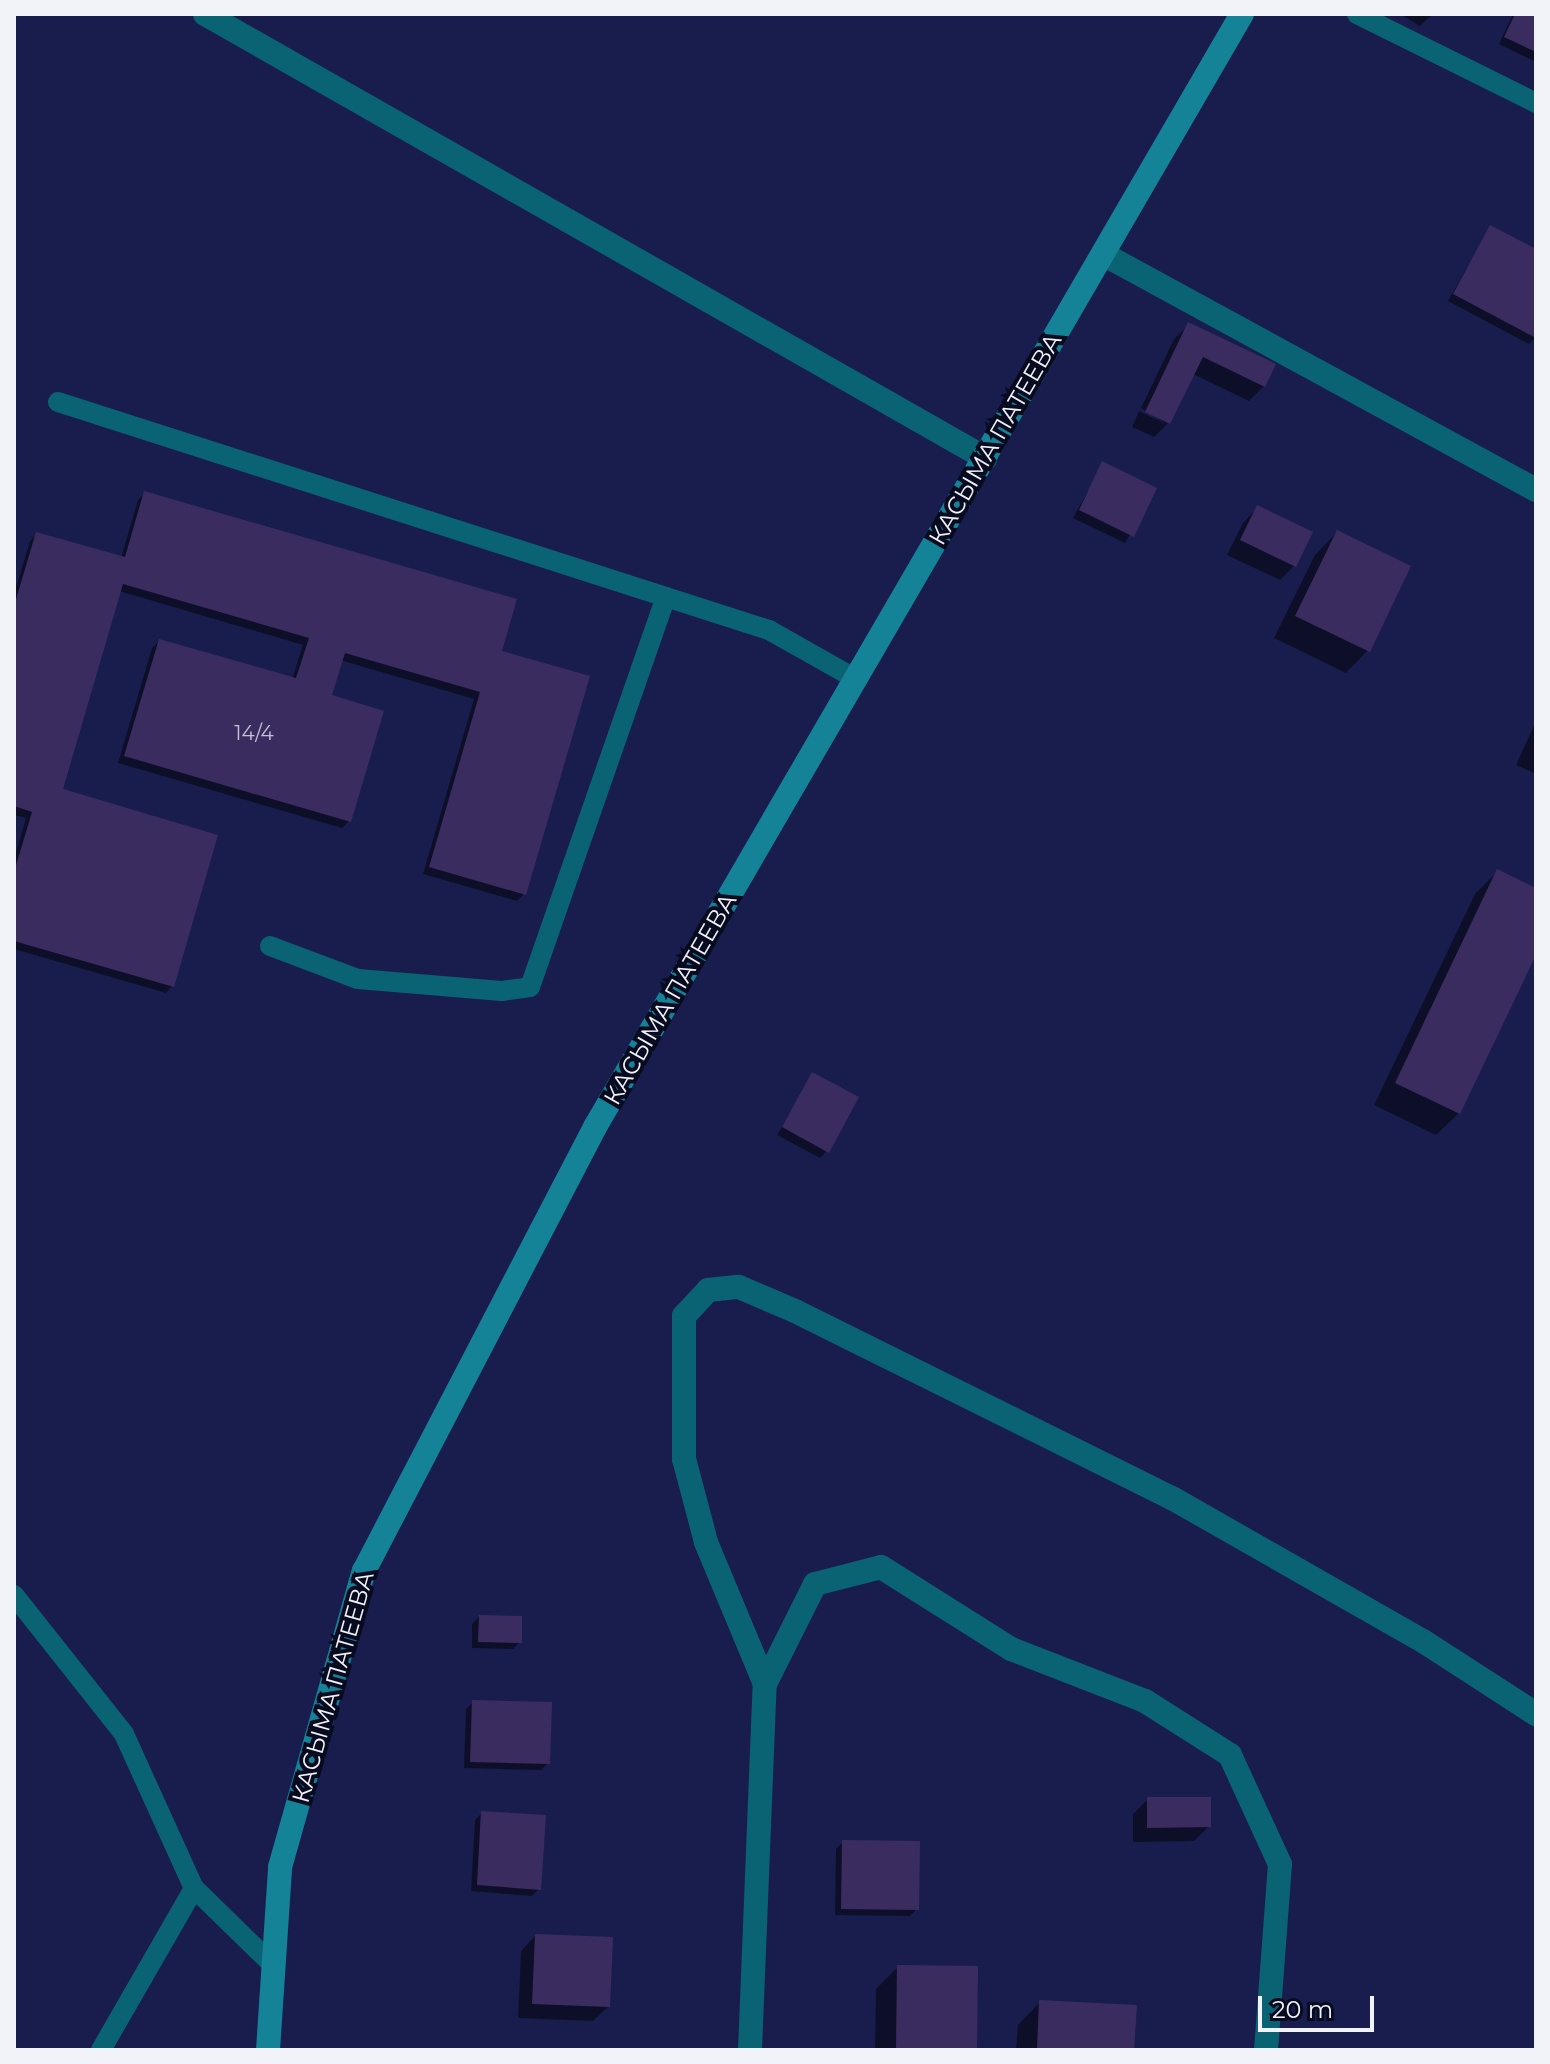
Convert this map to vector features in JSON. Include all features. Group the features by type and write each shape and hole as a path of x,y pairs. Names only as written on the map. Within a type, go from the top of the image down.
{"main road":[{"name":"КАСЫМА ПАТЕЕВА","path":"268,2050 280,1867 364,1571 595,1127 1242,14"}],"street":[{"path":"205,14 985,458"},
{"path":"1103,254 1536,490"},
{"path":"765,1684 706,1542 684,1459 684,1316 708,1290 739,1287 795,1311 1172,1498 1423,1641 1536,1714"},
{"path":"750,2050 765,1684 815,1584 881,1567 1011,1649 1145,1701 1230,1755 1280,1864 1266,2050"}],"lane":[{"path":"1357,14 1536,103"},
{"path":"58,402 769,630 856,679"},
{"path":"270,946 358,979 502,991 530,987 666,597"},
{"path":"14,1595 124,1734 194,1888 274,1966"},
{"path":"101,2050 194,1888"}],"building":[{"path":"1515,14 1536,14 1536,52 1504,37"},
{"path":"1490,225 1536,249 1536,338 1453,294"},
{"path":"1188,322 1276,364 1265,387 1203,357 1170,424 1145,412"},
{"path":"1102,461 1157,488 1134,537 1079,510"},
{"path":"144,491 517,599 502,651 590,676 526,895 429,867 480,692 345,653 332,695 384,711 351,822 124,756 159,639 296,678 309,638 123,584 63,789 218,835 174,987 14,941 14,872 32,812 14,806 14,606 36,532 125,557"},
{"path":"1257,505 1313,532 1296,567 1240,540"},
{"path":"1337,530 1411,566 1370,652 1295,616"},
{"path":"1497,869 1536,888 1536,955 1460,1114 1395,1083"},
{"path":"812,1072 859,1097 829,1153 782,1127"},
{"path":"479,1615 522,1616 522,1643 478,1642"},
{"path":"472,1700 552,1702 550,1764 470,1762"},
{"path":"1147,1797 1211,1797 1211,1827 1147,1828"},
{"path":"481,1811 546,1815 541,1890 477,1885"},
{"path":"842,1840 920,1841 919,1910 841,1909"},
{"path":"535,1934 613,1937 610,2007 532,2004"},
{"path":"897,1965 978,1966 977,2050 896,2050"},
{"path":"1039,2000 1137,2005 1134,2050 1037,2050"}]}
